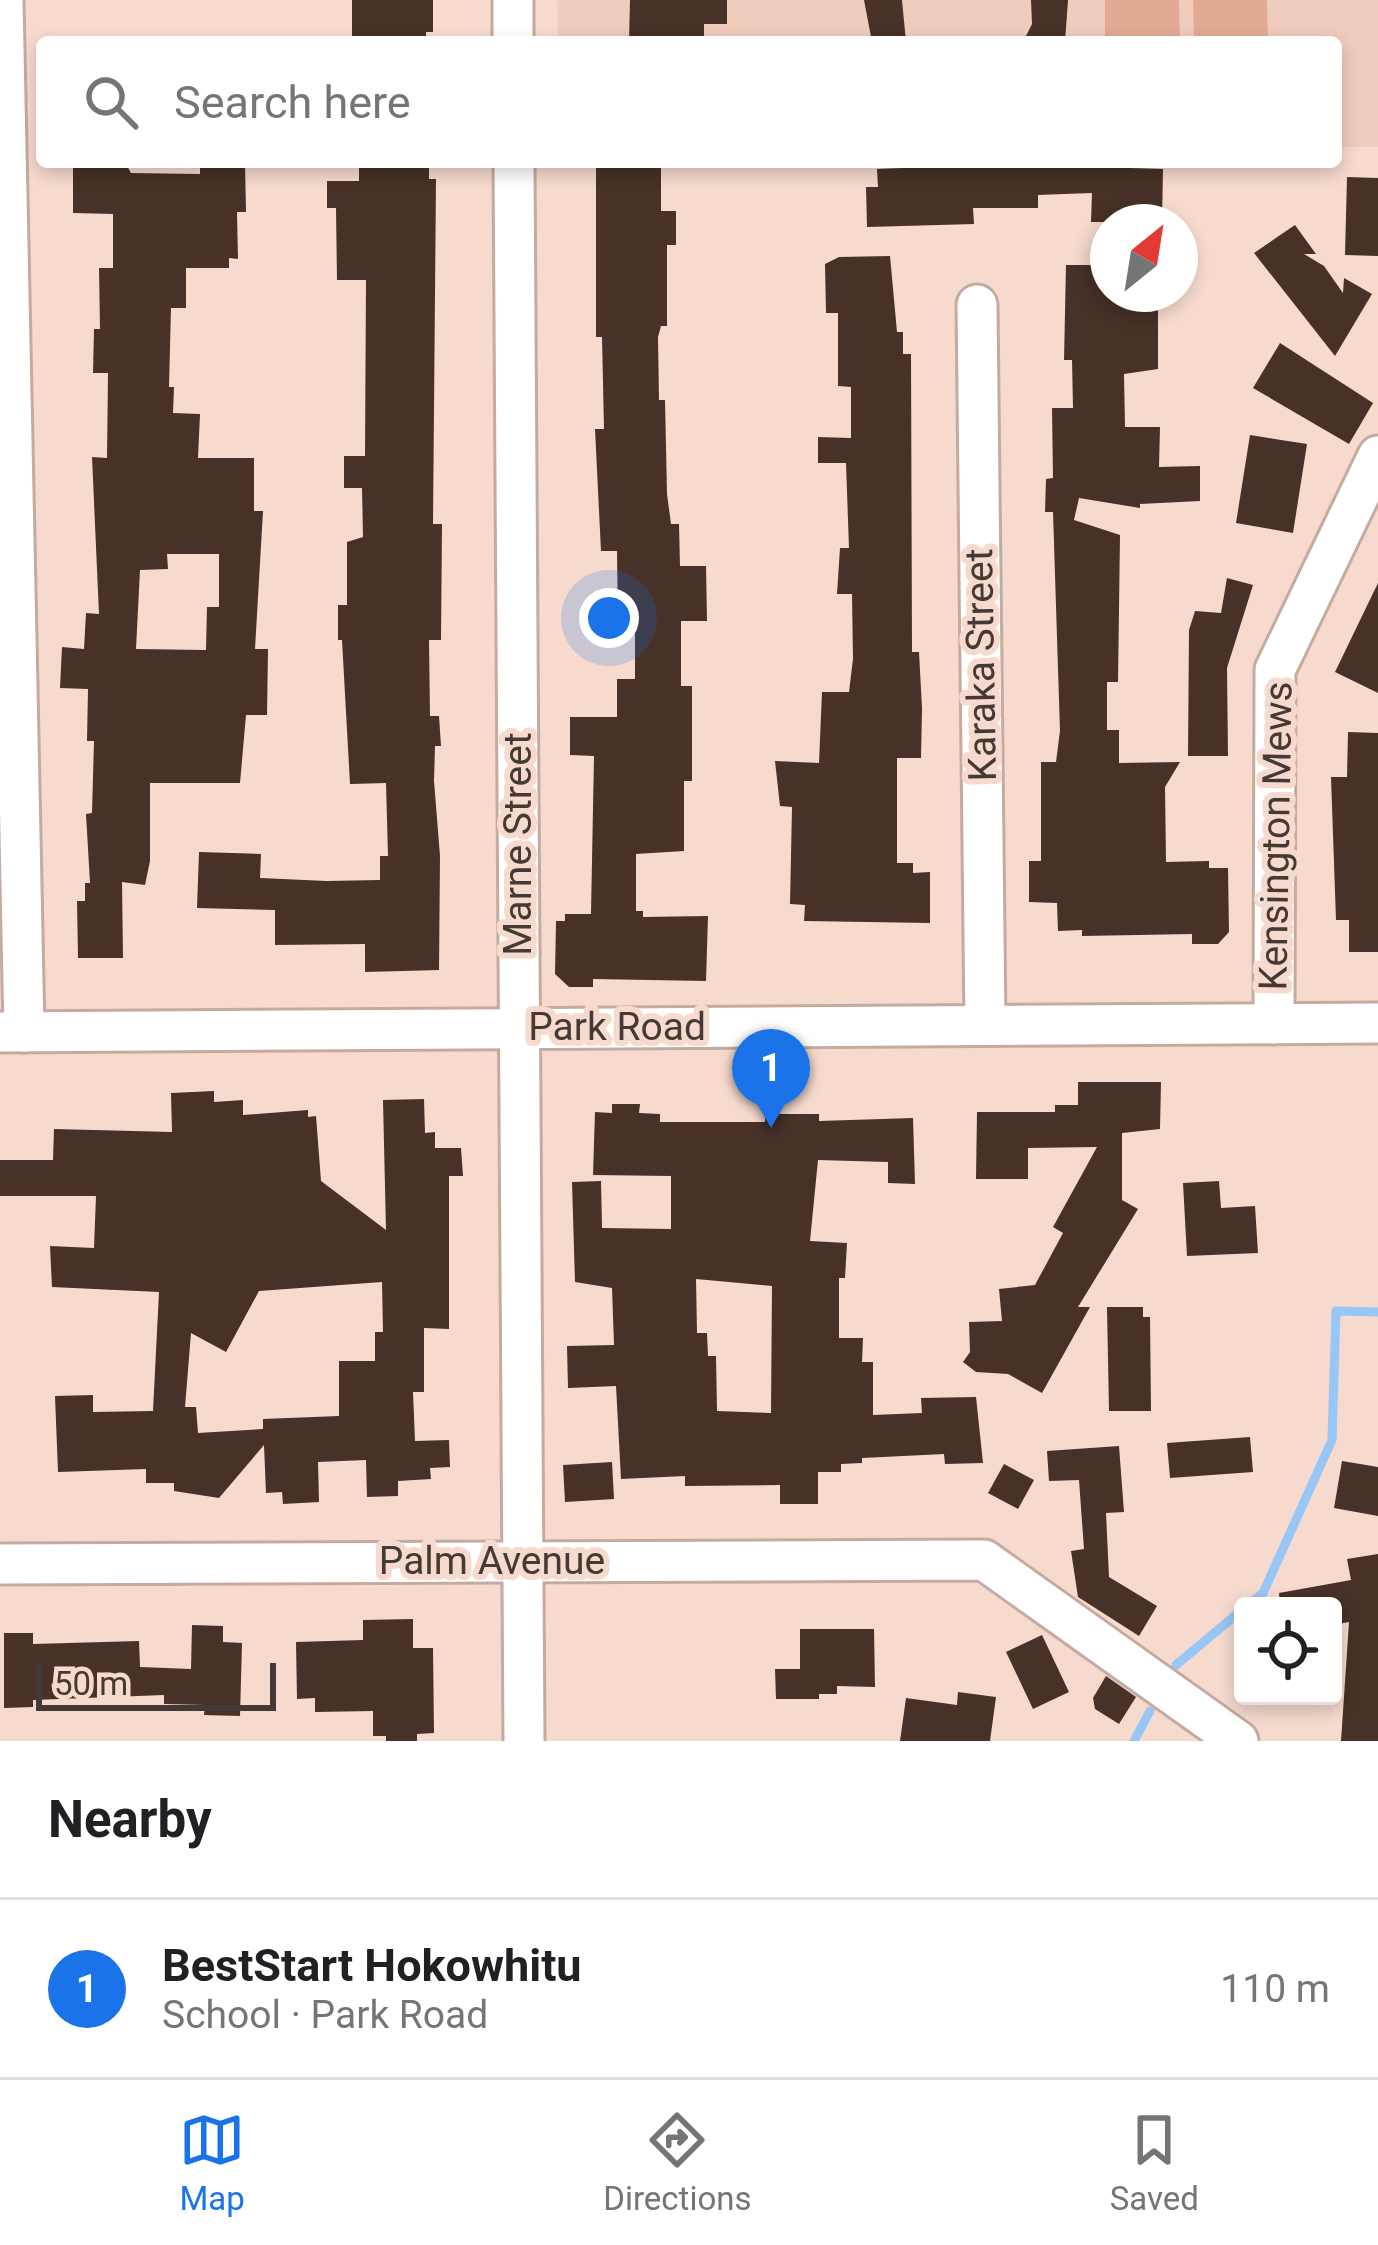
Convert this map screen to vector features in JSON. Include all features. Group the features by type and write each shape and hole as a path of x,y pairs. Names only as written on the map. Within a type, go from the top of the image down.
{"street":[{"path":"3,0 12,1032"},
{"path":"513,0 513,36"},
{"name":"Marne Street","path":"514,168 524,1741"},
{"name":"Karaka Street","path":"977,304 985,1025"},
{"name":"Kensington Mews","path":"1274,1024 1275,670 1378,456"},
{"name":"Park Road","path":"12,1032 1378,1022"},
{"name":"Palm Avenue","path":"0,1564 984,1560 1238,1741"}],"shaded area":[{"path":"557,0 1378,0 1378,147 1342,147 1342,36 558,36"},
{"path":"1105,0 1179,0 1180,36 1105,36"},
{"path":"1193,0 1267,0 1268,36 1194,36"}],"building":[{"path":"352,0 433,0 433,32 426,36 352,36"},
{"path":"630,0 727,0 727,24 704,24 704,36 629,36"},
{"path":"864,0 902,0 905,36 871,36"},
{"path":"1031,0 1068,0 1065,36 1026,36 1032,24"},
{"path":"73,168 200,174 200,168 245,168 246,212 237,212 238,259 229,258 229,268 186,268 186,308 171,308 169,387 174,387 173,413 200,414 198,458 254,458 254,511 263,511 255,649 268,649 267,715 246,715 240,783 150,783 150,861 145,885 122,882 123,958 78,958 77,901 85,901 85,883 90,883 86,814 92,813 94,741 87,741 88,689 60,688 62,647 84,649 86,613 99,614 92,457 107,458 108,373 93,373 94,329 100,329 99,268 113,268 113,214 73,213","holes":["167,554 219,554 219,607 207,607 206,650 136,649 140,570 168,569"]},
{"path":"359,168 429,168 429,179 436,179 433,524 442,524 441,640 429,640 430,716 439,716 441,746 435,746 434,781 440,856 439,970 365,972 365,944 275,945 275,910 197,908 199,852 261,854 260,878 327,881 380,880 380,856 388,856 386,783 350,784 342,640 338,640 338,605 347,605 347,542 363,537 362,488 344,488 344,456 365,456 366,280 337,280 336,208 327,208 327,181 359,181"},
{"path":"596,168 661,168 661,211 676,211 676,245 667,245 667,326 661,326 658,337 667,494 671,524 679,524 680,566 706,566 707,621 681,621 681,686 692,686 692,781 684,781 684,851 636,854 636,911 643,911 643,917 708,916 706,981 593,979 593,987 569,987 555,974 556,921 565,921 565,914 591,914 594,756 570,755 570,717 617,717 617,679 635,679 635,629 618,629 617,551 601,551 595,429 604,429 602,337 596,337"},
{"path":"877,169 1163,169 1162,204 1092,204 1092,193 1038,195 1038,208 973,208 974,224 867,227 866,187 878,187"},
{"path":"1347,177 1378,178 1378,256 1345,255"},
{"path":"1295,225 1316,254 1304,254 1324,266 1343,293 1344,278 1372,294 1335,356 1254,253"},
{"path":"890,256 897,332 903,332 903,354 911,354 912,652 919,652 922,708 921,758 897,758 897,863 913,863 913,873 930,872 930,923 804,921 805,905 790,904 792,807 780,806 775,761 819,763 822,692 849,692 853,659 852,594 837,594 840,548 849,548 846,463 818,463 818,437 851,438 851,387 838,386 838,313 826,313 825,264 839,257"},
{"path":"1066,265 1090,265 1090,312 1158,312 1158,369 1124,374 1125,427 1160,427 1159,467 1200,466 1200,501 1140,504 1140,508 1079,498 1074,520 1120,535 1118,682 1107,682 1107,730 1119,730 1119,763 1180,762 1165,787 1166,862 1209,861 1209,868 1228,868 1229,932 1218,944 1192,944 1192,934 1082,936 1082,930 1058,931 1057,903 1029,902 1029,861 1041,861 1041,762 1056,762 1060,731 1053,512 1045,512 1046,479 1053,478 1052,408 1073,408 1072,360 1064,360"},
{"path":"1280,343 1373,403 1349,444 1253,388"},
{"path":"1250,435 1307,444 1293,533 1236,523"},
{"path":"1227,578 1253,585 1227,668 1228,756 1188,756 1189,630 1195,611 1221,613"},
{"path":"1378,583 1378,693 1335,672"},
{"path":"1348,732 1378,733 1378,952 1349,952 1349,920 1336,920 1331,777 1347,777"},
{"path":"1078,1082 1161,1082 1160,1129 1122,1133 1122,1200 1138,1209 1078,1307 1090,1307 1042,1393 1008,1374 976,1372 963,1362 970,1352 969,1322 1002,1321 999,1289 1035,1285 1063,1233 1053,1227 1097,1147 1028,1148 1028,1179 976,1179 977,1112 1055,1112 1055,1105 1078,1105"},
{"path":"214,1091 214,1102 243,1100 243,1115 308,1110 308,1117 316,1116 321,1181 386,1230 383,1100 424,1099 425,1133 435,1132 435,1148 461,1148 463,1176 449,1176 449,1329 424,1328 424,1392 413,1392 415,1441 449,1440 450,1467 430,1468 431,1479 398,1481 398,1496 367,1497 366,1460 318,1462 319,1502 283,1504 282,1492 266,1493 264,1445 219,1498 174,1491 174,1483 146,1483 146,1469 58,1472 55,1396 93,1395 93,1412 153,1411 159,1292 52,1287 50,1246 94,1248 96,1196 0,1196 0,1160 53,1160 54,1129 172,1132 171,1093","holes":["382,1282 383,1332 375,1332 375,1361 339,1361 339,1416 263,1419 263,1429 198,1433 196,1407 185,1407 191,1333 226,1352 259,1291"]},
{"path":"612,1104 640,1104 639,1113 660,1114 660,1122 765,1122 765,1114 819,1114 819,1121 913,1118 915,1184 888,1183 888,1162 818,1160 810,1241 847,1243 845,1278 839,1278 839,1338 863,1338 862,1362 873,1362 873,1415 922,1413 921,1398 976,1397 983,1463 945,1464 944,1454 862,1458 862,1463 841,1464 841,1472 818,1472 818,1504 780,1504 780,1485 685,1486 685,1476 621,1479 616,1386 568,1388 567,1346 614,1345 612,1288 575,1282 572,1182 601,1181 602,1228 671,1229 671,1176 593,1175 595,1112 612,1113","holes":["696,1279 772,1286 771,1413 717,1411 716,1356 708,1356 707,1333 697,1333"]},
{"path":"1219,1181 1221,1208 1255,1206 1258,1253 1187,1256 1183,1183"},
{"path":"1107,1307 1143,1307 1143,1317 1150,1317 1151,1411 1109,1411"},
{"path":"1250,1437 1253,1472 1170,1478 1167,1443"},
{"path":"1119,1446 1124,1512 1106,1513 1109,1577 1157,1606 1139,1636 1078,1597 1071,1551 1084,1549 1079,1480 1049,1481 1047,1451"},
{"path":"1342,1461 1378,1467 1378,1516 1334,1508"},
{"path":"612,1462 614,1499 565,1502 563,1465"},
{"path":"1004,1464 1034,1480 1018,1509 988,1493"},
{"path":"1378,1554 1378,1741 1341,1741 1349,1622 1342,1623 1342,1597 1279,1597 1279,1593 1351,1580 1347,1559"},
{"path":"413,1619 413,1648 433,1648 434,1733 417,1734 417,1741 386,1741 386,1736 373,1736 373,1711 315,1712 315,1698 297,1699 296,1642 363,1640 363,1620"},
{"path":"192,1625 223,1626 223,1642 242,1643 240,1716 204,1715 205,1705 164,1704 164,1695 33,1700 33,1707 4,1708 4,1633 33,1633 33,1644 139,1641 140,1667 191,1669"},
{"path":"800,1629 874,1629 875,1687 837,1686 837,1694 819,1694 819,1699 776,1699 775,1669 800,1669"},
{"path":"1042,1635 1069,1692 1033,1709 1006,1652"},
{"path":"1106,1676 1136,1697 1119,1724 1095,1709 1093,1698"},
{"path":"958,1692 996,1697 990,1741 900,1741 906,1698 957,1705"}],"waterway":[{"path":"1258,1597 1332,1440 1336,1311 1378,1312"},
{"path":"1176,1665 1234,1617"},
{"path":"1134,1741 1150,1711"}],"place":[{"name":"BestStart Hokowhitu","path":"771,1128"}]}
